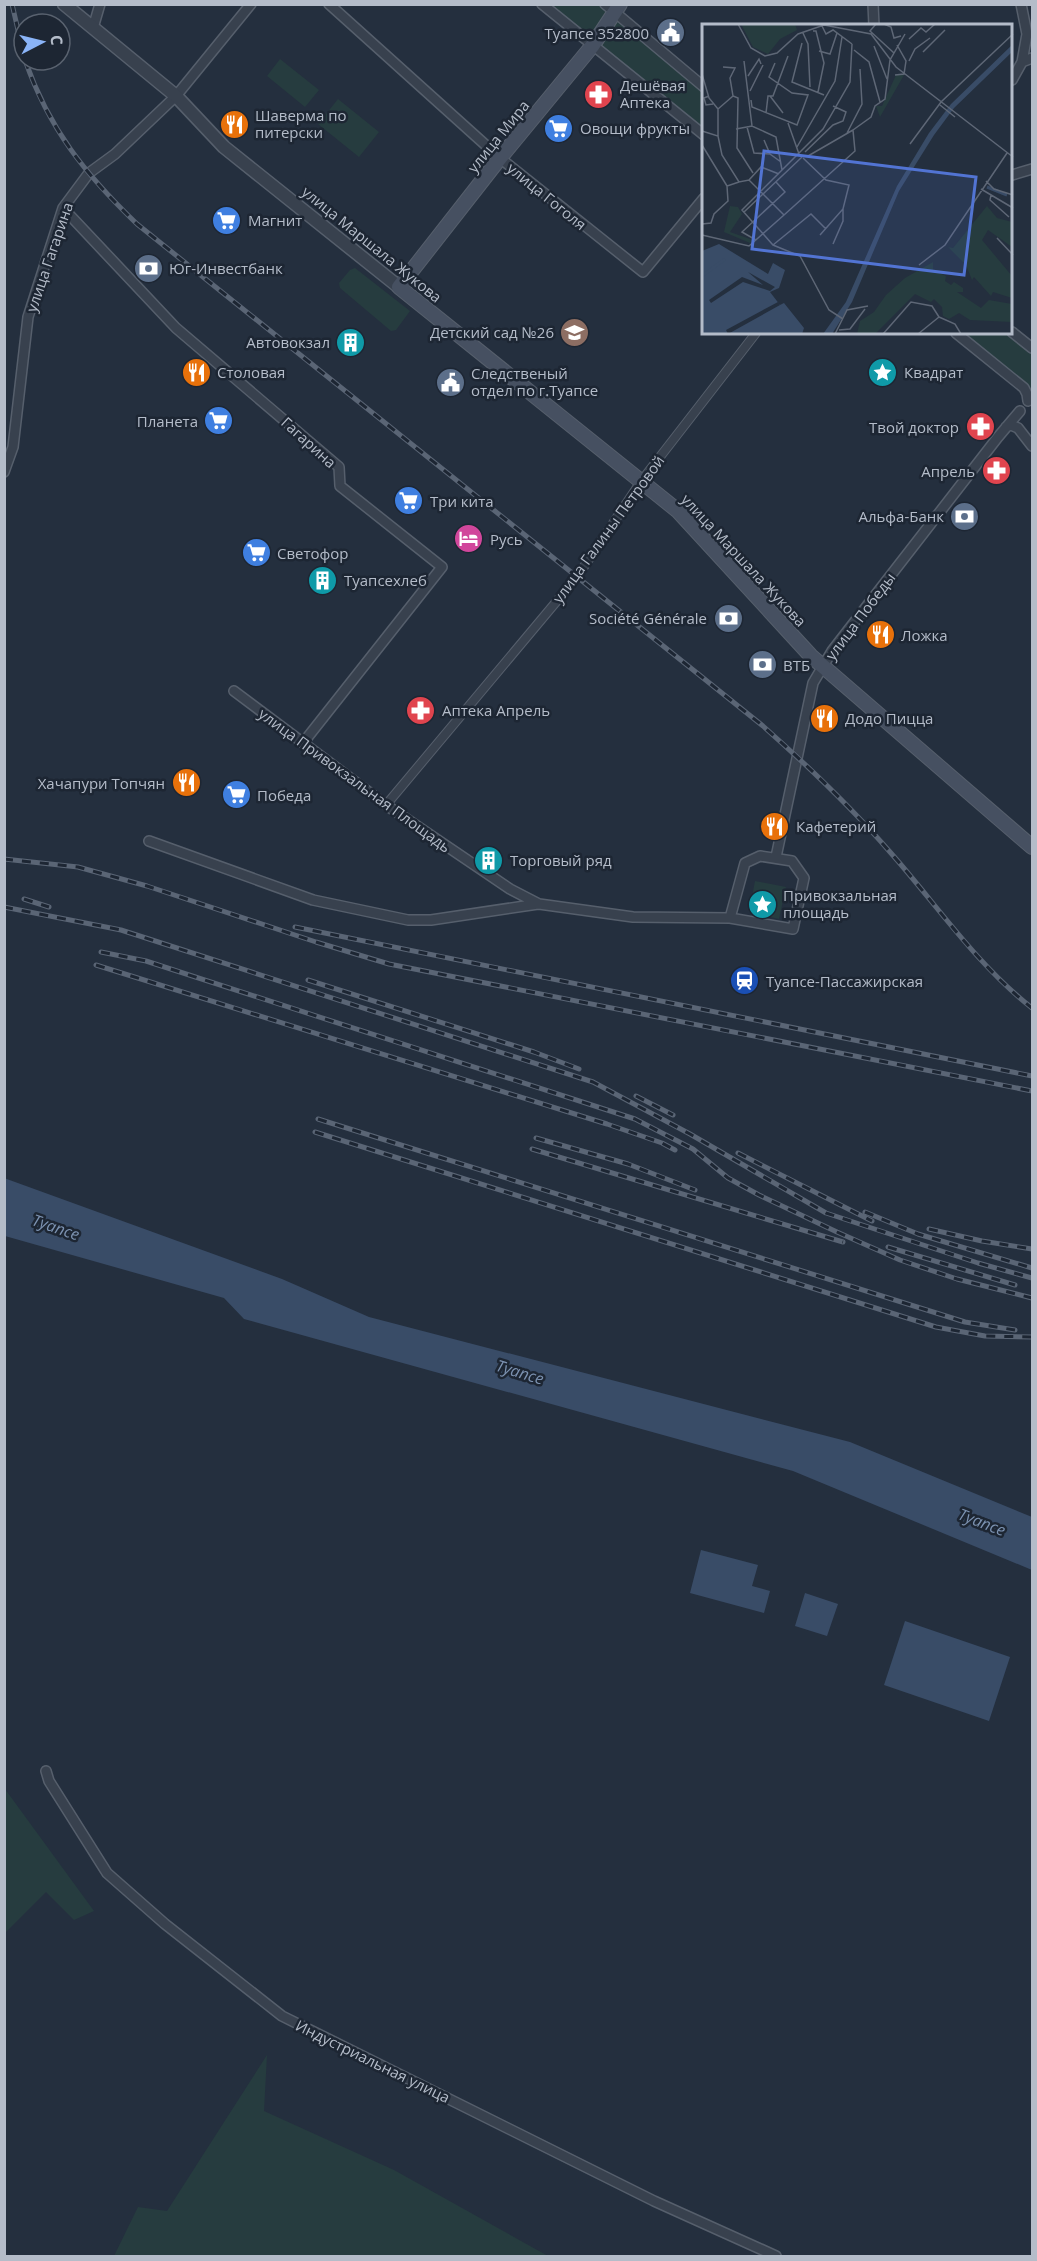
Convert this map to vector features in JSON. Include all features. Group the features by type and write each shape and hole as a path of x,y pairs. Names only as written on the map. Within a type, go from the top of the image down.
{"main road":[{"name":"улица Мира","path":"399,287 500,158 593,45 614,7"},
{"name":"улица Маршала Жукова","path":"399,287 678,511 811,656 1032,847"}],"street":[{"name":"улица Маршала Жукова","path":"64,4 176,96 224,147 399,287"},
{"path":"93,28 100,4"},
{"name":"улица Гагарина","path":"4,472 13,447 28,317 63,208 89,173 115,154 176,96 251,4"},
{"name":"улица Гоголя","path":"329,4 500,158 643,272 702,200"},
{"path":"542,4 702,133"},
{"path":"873,4 874,24"},
{"path":"1013,77 1022,62 1027,34 1022,4"},
{"path":"614,7 702,85"},
{"path":"1022,62 1032,58"},
{"path":"1013,174 1032,169"},
{"name":"Гагарина","path":"63,208 176,328 339,467 340,486 442,567 303,743"},
{"name":"улица Галины Петровой","path":"386,805 577,577 642,480 755,334"},
{"path":"957,334 1024,388 1030,398"},
{"path":"1013,334 1032,348"},
{"name":"улица Победы","path":"776,857 806,708 813,683 822,666 1030,398"},
{"path":"1020,411 1016,419 1018,428 1032,446"},
{"path":"1006,427 1011,425 1018,428"},
{"name":"улица Привокзальная Площадь","path":"234,691 386,805 510,889 539,904"},
{"name":"улица Привокзальная Площадь","path":"149,842 314,900 408,920 431,920 539,904 633,917 730,918"},
{"path":"760,856 792,861 804,878 793,929 730,918 745,862 760,856"},
{"name":"Индустриальная улица","path":"46,1771 49,1781 107,1873 165,1924 282,2016 654,2201 776,2256"}],"green space":[{"path":"549,5 599,5 607,11 702,89 702,128"},
{"path":"280,59 319,90 305,107 267,76"},
{"path":"338,99 379,132 359,157 318,124"},
{"path":"355,268 410,311 396,330 391,331 340,288 339,283 350,270"},
{"path":"963,334 1008,334 1032,353 1031,390"},
{"path":"755,881 786,887 779,919 749,912"},
{"path":"5,1789 94,1911 74,1920 46,1892 6,1932 5,1936"},
{"path":"267,2055 264,2111 394,2170 548,2256 114,2256 138,2207 167,2211"}],"water":[{"name":"Туапсе","path":"4,1178 282,1279 369,1317 850,1442 1032,1517 1032,1570 793,1471 244,1319 224,1298 5,1236"},
{"path":"701,1550 758,1565 752,1586 770,1591 764,1613 690,1593"},
{"path":"805,1593 838,1604 827,1636 795,1626"},
{"path":"905,1621 1010,1657 989,1721 884,1685"}],"railway":[{"path":"12,4 14,12"},
{"path":"30,72 45,108 70,149 101,187 137,224 763,726 860,819 993,973 1032,1008"},
{"path":"4,859 78,867 147,886 389,964 1032,1091"},
{"path":"24,899 49,907"},
{"path":"4,907 121,930 593,1082 690,1134 826,1213 978,1263 1032,1278"},
{"path":"295,927 1032,1076"},
{"path":"101,952 146,961 635,1119 693,1149 728,1178 837,1232 900,1260 957,1279 1032,1298"},
{"path":"96,965 607,1124 662,1143 675,1150"},
{"path":"308,980 534,1052 579,1069"},
{"path":"636,1096 673,1115"},
{"path":"318,1119 965,1322 1015,1330"},
{"path":"315,1132 936,1327 985,1336 1032,1337"},
{"path":"536,1138 628,1164 695,1190"},
{"path":"532,1149 843,1242"},
{"path":"738,1153 872,1221"},
{"path":"865,1212 918,1234 1032,1268"},
{"path":"929,1229 1032,1249"},
{"path":"888,1247 1015,1285"}],"place":[{"name":"Туапсе 352800","path":"670,33"},
{"name":"Дешёвая Аптека","path":"599,94"},
{"name":"Шаверма по питерски","path":"234,124"},
{"name":"Овощи фрукты","path":"559,128"},
{"name":"Магнит","path":"227,220"},
{"name":"Юг-Инвестбанк","path":"148,268"},
{"name":"Детский сад №26","path":"575,332"},
{"name":"Автовокзал","path":"351,342"},
{"name":"Столовая","path":"196,372"},
{"name":"Квадрат","path":"883,372"},
{"name":"Следственый отдел по г.Туапсе","path":"450,382"},
{"name":"Планета","path":"219,421"},
{"name":"Твой доктор","path":"980,427"},
{"name":"Апрель","path":"996,471"},
{"name":"Три кита","path":"409,501"},
{"name":"Альфа-Банк","path":"965,516"},
{"name":"Русь","path":"469,539"},
{"name":"Светофор","path":"256,553"},
{"name":"Туапсехлеб","path":"323,580"},
{"name":"Société Générale","path":"728,618"},
{"name":"Ложка","path":"880,635"},
{"name":"ВТБ","path":"762,665"},
{"name":"Аптека Апрель","path":"421,710"},
{"name":"Додо Пицца","path":"824,718"},
{"name":"Хачапури Топчян","path":"186,783"},
{"name":"Победа","path":"236,795"},
{"name":"Кафетерий","path":"775,826"},
{"name":"Торговый ряд","path":"489,860"},
{"name":"Привокзальная площадь","path":"762,904"},
{"name":"Туапсе-Пассажирская","path":"745,981"}]}
